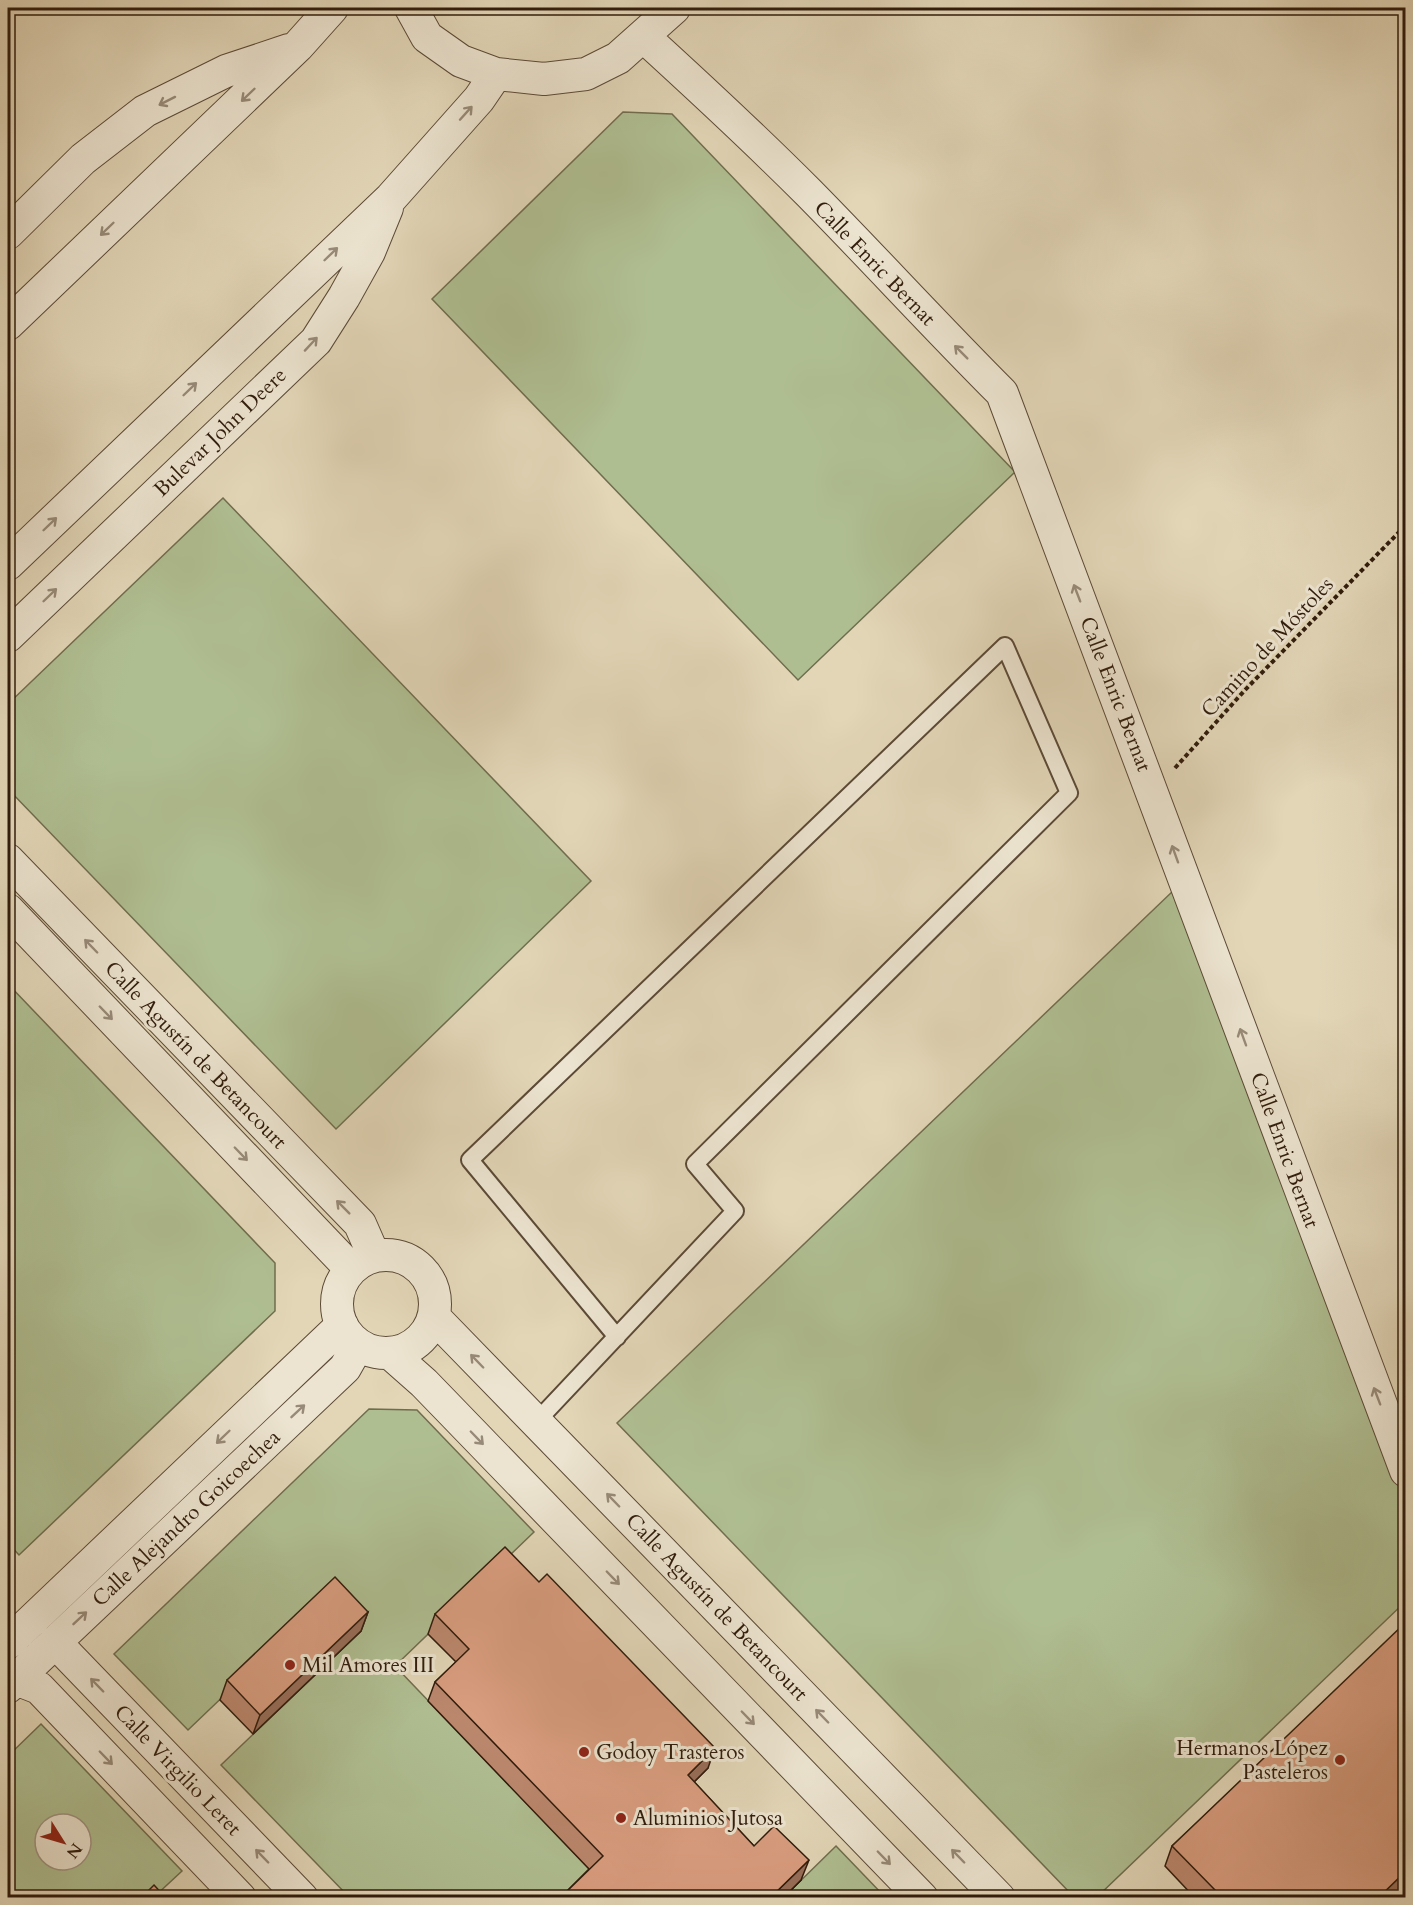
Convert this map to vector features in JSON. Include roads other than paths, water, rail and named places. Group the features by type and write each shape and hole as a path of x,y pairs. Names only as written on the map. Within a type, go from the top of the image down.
{"street":[{"path":"8,324 298,46 332,8"},
{"path":"411,8 427,37 461,61 496,74 543,79 586,74 618,58 674,8"},
{"name":"Calle Enric Bernat","path":"643,36 721,107 808,192 1002,393 1406,1471"},
{"path":"8,233 83,159 145,111 226,71 298,46"},
{"name":"Bulevar John Deere","path":"8,564 391,198 479,99 496,74"},
{"name":"Bulevar John Deere","path":"8,636 315,341 344,297 369,252 391,198"},
{"name":"Calle Agustín de Betancourt","path":"8,860 360,1224 362,1263"},
{"name":"Calle Agustín de Betancourt","path":"8,910 362,1263"},
{"path":"391,1254 408,1259 422,1269 432,1283 436,1299 434,1317 428,1330 418,1342 405,1350 390,1353 374,1352 350,1335 337,1311 338,1295 342,1282 362,1263 391,1254"},
{"name":"Calle Agustín de Betancourt","path":"434,1317 999,1898"},
{"name":"Calle Alejandro Goicoechea","path":"12,1683 345,1368 350,1335"},
{"name":"Calle Alejandro Goicoechea","path":"8,1643 350,1335"},
{"path":"390,1353 424,1383 922,1898"},
{"name":"Calle Virgilio Leret","path":"55,1642 302,1898"},
{"name":"Calle Virgilio Leret","path":"12,1683 39,1688 240,1898"}],"lane":[{"path":"537,1421 735,1211 695,1164 1069,794 1005,646 470,1160 617,1336"}],"place":[{"name":"Mil Amores III","path":"290,1665"},
{"name":"Godoy Trasteros","path":"584,1752"},
{"name":"Hermanos López Pasteleros","path":"1340,1760"},
{"name":"Aluminios Jutosa","path":"621,1818"}]}
